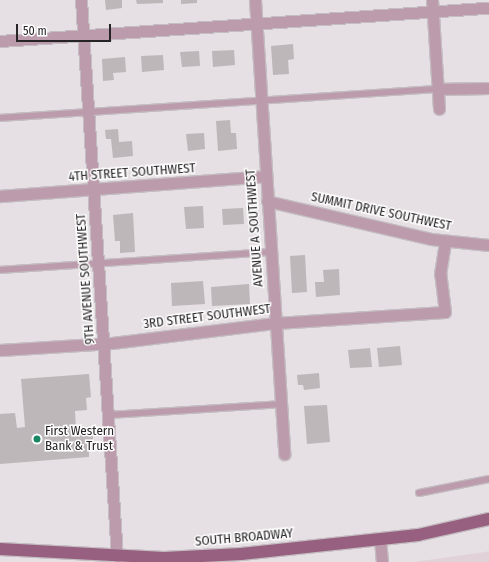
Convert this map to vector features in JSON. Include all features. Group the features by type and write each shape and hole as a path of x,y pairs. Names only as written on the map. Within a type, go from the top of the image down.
{"main road":[{"name":"SOUTH BROADWAY","path":"0,549 164,558 241,554 418,535 489,519"}],"street":[{"name":"9TH AVENUE SOUTHWEST","path":"81,0 117,556"},
{"name":"AVENUE A SOUTHWEST","path":"255,0 265,176 284,454"},
{"path":"432,0 439,109"},
{"path":"0,41 489,8"},
{"path":"438,89 489,88"},
{"name":"4TH STREET SOUTHWEST","path":"0,196 265,176"},
{"name":"SUMMIT DRIVE SOUTHWEST","path":"267,201 445,241 489,245"},
{"name":"3RD STREET SOUTHWEST","path":"0,350 104,343 276,323 445,312 440,274 445,241"},
{"path":"380,539 382,562"}],"lane":[{"path":"0,118 438,89"},
{"path":"0,270 271,252"},
{"path":"108,415 281,404"},
{"path":"419,493 489,480"}],"shaded area":[{"path":"489,551 489,562 414,562 485,552"}],"building":[{"path":"105,0 122,0 122,8 106,10"},
{"path":"136,0 163,0 163,3 137,4"},
{"path":"181,0 197,0 197,3 181,4"},
{"path":"293,44 294,59 288,60 289,74 273,75 271,46"},
{"path":"234,50 235,65 213,67 212,51"},
{"path":"199,51 200,66 182,67 180,52"},
{"path":"163,55 164,70 142,72 141,56"},
{"path":"125,57 126,72 113,73 114,80 103,81 102,59"},
{"path":"230,120 231,133 236,133 237,149 218,151 216,121"},
{"path":"118,129 119,142 132,141 133,156 113,158 111,139 106,139 105,130"},
{"path":"204,133 205,149 188,151 186,134"},
{"path":"203,206 204,228 186,229 184,207"},
{"path":"243,208 244,224 223,225 222,209"},
{"path":"133,213 135,252 120,253 120,241 115,241 113,215"},
{"path":"305,255 307,292 292,293 290,256"},
{"path":"339,269 340,295 316,297 315,282 324,282 323,270"},
{"path":"203,281 205,304 172,306 171,283"},
{"path":"249,284 250,304 212,306 211,287"},
{"path":"400,346 402,365 379,367 377,348"},
{"path":"370,348 372,367 350,368 348,350"},
{"path":"319,373 320,388 304,390 303,385 298,385 297,375"},
{"path":"89,374 91,397 86,398 87,410 75,411 76,429 92,428 94,450 89,451 89,457 0,464 0,414 15,413 17,428 25,427 21,379"},
{"path":"327,405 330,442 307,444 304,406"}],"place":[{"name":"First Western Bank & Trust","path":"37,439"}]}
